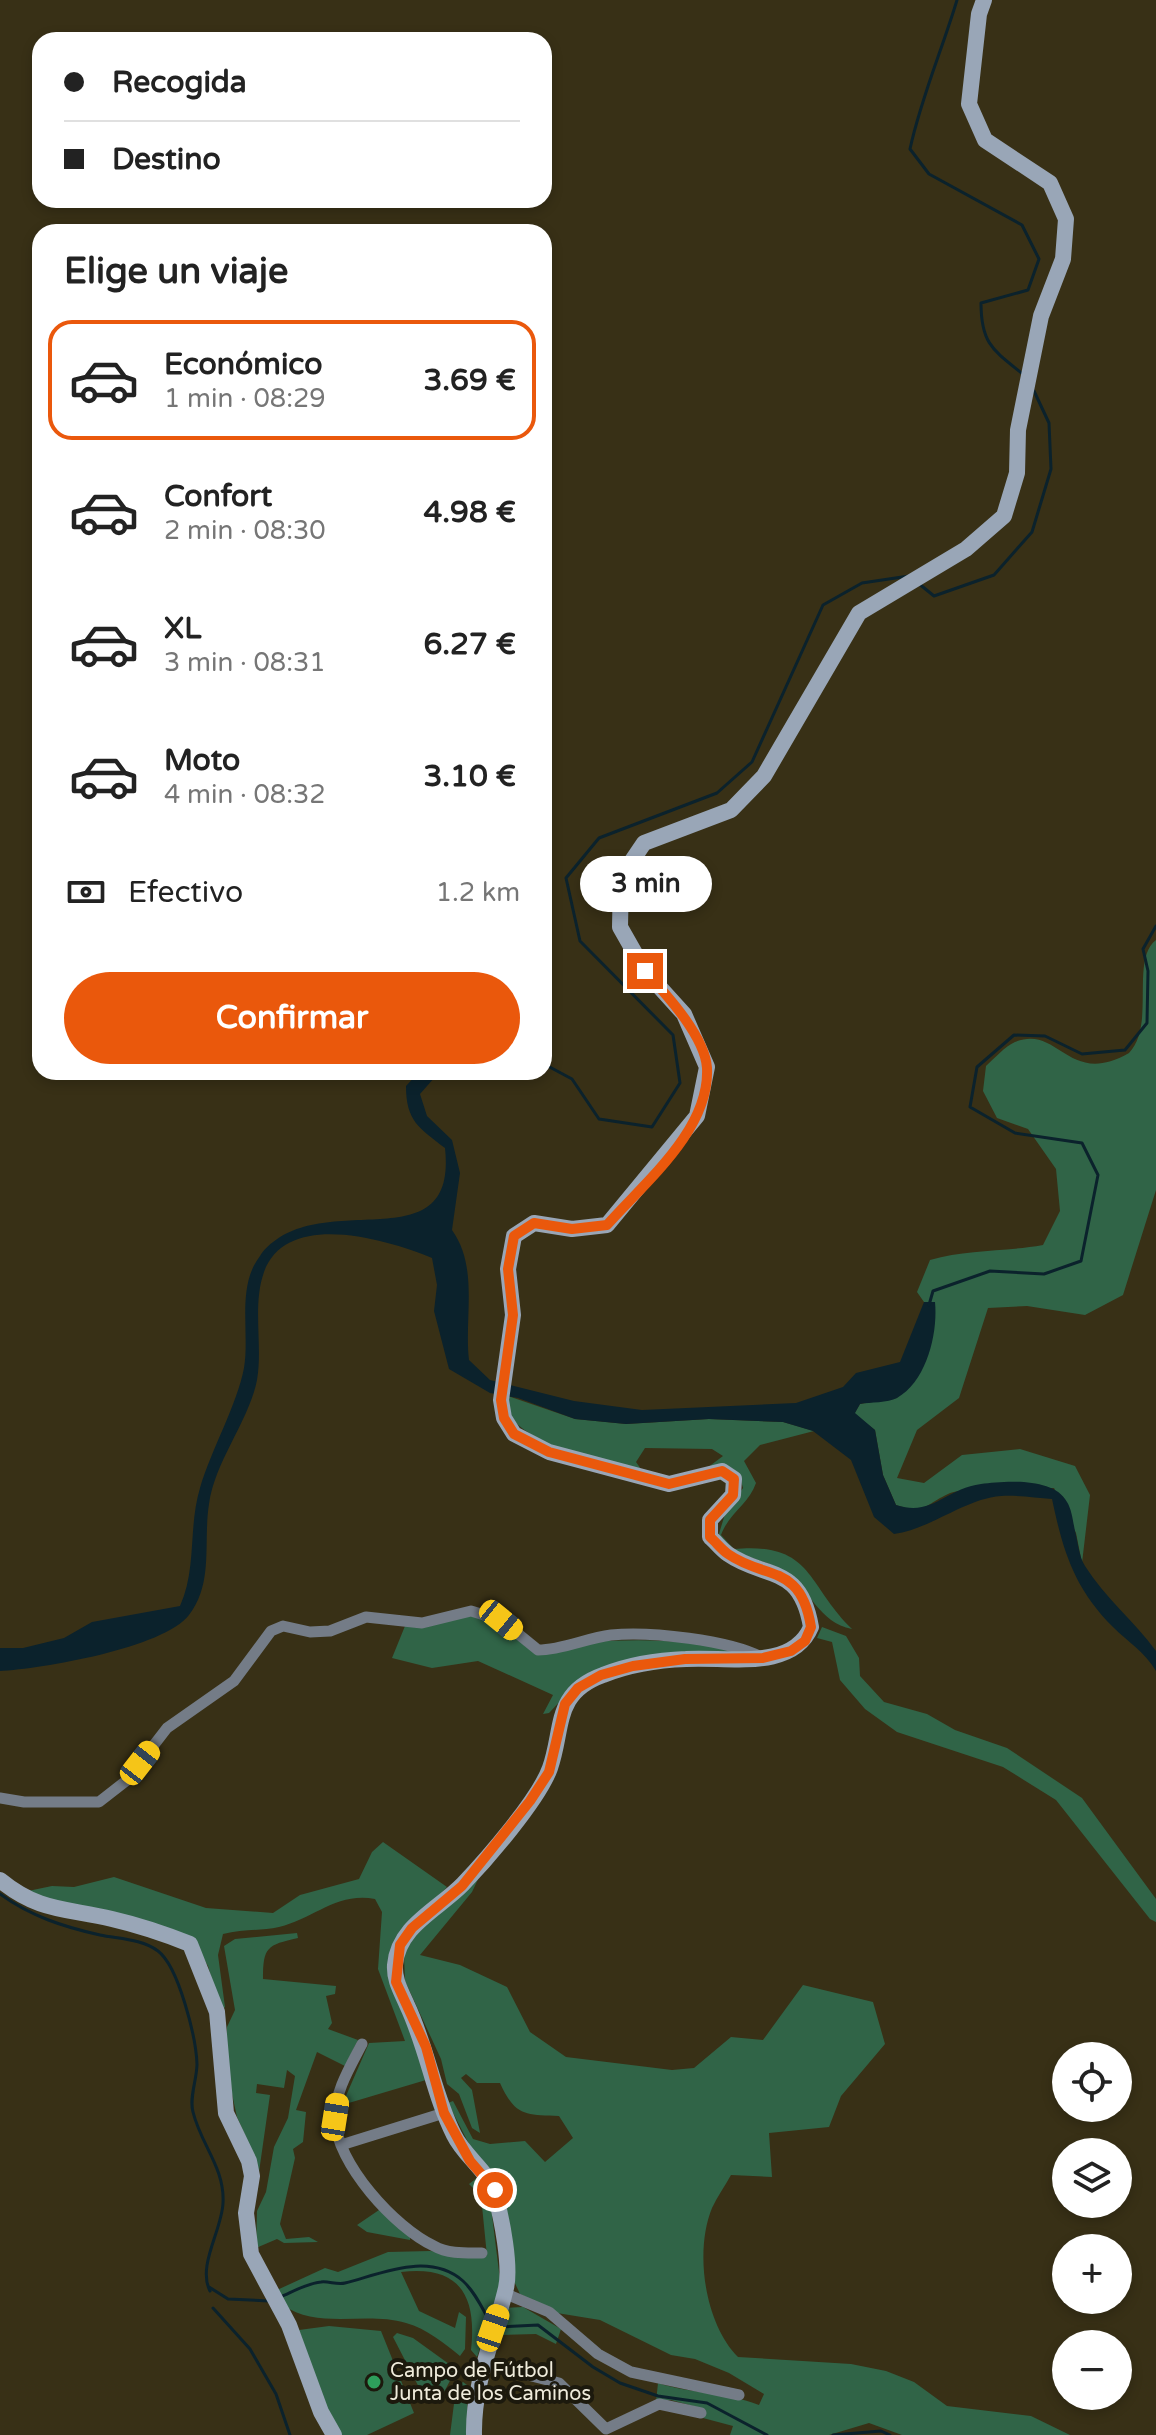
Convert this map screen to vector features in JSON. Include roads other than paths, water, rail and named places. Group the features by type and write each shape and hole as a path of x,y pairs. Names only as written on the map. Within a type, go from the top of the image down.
{"main road":[{"path":"474,2435 474,2406 482,2363 506,2293 495,2190 470,2161 444,2113 426,2047 396,1982 400,1945 412,1928 462,1886 530,1801 549,1772 565,1704 578,1688 601,1675 633,1666 685,1659 763,1658 791,1651 805,1641 811,1627 802,1596 778,1573 729,1555 710,1537 710,1520 733,1495 734,1479 722,1471 669,1484 549,1452 514,1434 504,1418 501,1400 513,1315 508,1269 514,1236 534,1223 572,1229 607,1225 697,1116 707,1067 684,1014 645,971 620,927 621,877 644,843 731,810 764,776 859,613 966,549 1004,516 1017,473 1018,430 1033,350 1041,316 1063,259 1066,219 1050,183 985,140 969,104 979,14 984,0"},
{"path":"0,1880 26,1900 53,1910 110,1918 190,1944 217,2012 226,2113 249,2161 252,2176 246,2213 251,2254 289,2325 321,2412 334,2435"}],"street":[{"path":"0,1798 24,1802 99,1802 126,1781 167,1728 234,1681 271,1631 283,1626 310,1632 330,1631 366,1617 422,1623 471,1611 501,1620 538,1650 611,1635 636,1635 744,1647 763,1658"},
{"path":"362,2044 337,2101 335,2117 341,2145 355,2171 404,2226 433,2246 482,2253"},
{"path":"341,2145 444,2113"},
{"path":"506,2293 549,2312 598,2354 631,2372 739,2395"},
{"path":"482,2363 559,2383 606,2432 659,2404 701,2413"}],"water":[{"path":"412,1080 432,1080 420,1094 427,1116 452,1140 460,1173 452,1230 460,1245 468,1276 469,1360 490,1380 574,1401 642,1410 796,1403 843,1387 856,1373 900,1362 924,1302 935,1302 932,1342 916,1380 897,1398 860,1404 855,1413 875,1430 883,1475 896,1505 920,1507 968,1487 1003,1482 1028,1482 1061,1494 1070,1509 1083,1562 1101,1589 1156,1651 1156,1671 1113,1627 1079,1583 1066,1552 1052,1499 987,1498 894,1534 874,1517 851,1460 813,1431 783,1422 709,1419 626,1424 575,1419 518,1398 490,1393 449,1369 434,1311 437,1285 432,1258 366,1238 316,1235 294,1241 276,1253 264,1272 258,1312 257,1380 247,1411 212,1488 207,1518 205,1576 197,1603 189,1615 175,1627 129,1647 71,1661 0,1671 0,1648 23,1648 64,1638 92,1622 180,1606 189,1577 200,1488 236,1397 244,1368 248,1282 260,1256 285,1235 314,1224 407,1216 429,1205 443,1184 445,1148 421,1129 411,1116 406,1086"}],"waterway":[{"path":"957,0 910,149 929,174 1022,225 1039,259 1028,290 981,303 986,337 1004,359 1024,375"},
{"path":"918,583 934,596 994,575 1032,532 1051,469 1049,423 1034,391"},
{"path":"552,1068 572,1079 599,1119 652,1127 680,1083 673,1035 580,941 566,878 599,838 717,793 752,762 823,605 862,583 909,576"},
{"path":"929,1305 933,1291 990,1271 1044,1274 1081,1261 1098,1175 1082,1143 1015,1133 970,1107 977,1067 1014,1035 1045,1036 1082,1054 1125,1050 1147,1023 1148,971 1143,949 1156,926"},
{"path":"0,1894 23,1909 60,1924 152,1947 166,1959 173,1972 190,2021 196,2052 193,2112 223,2190 222,2214 206,2270 210,2291"},
{"path":"280,2297 316,2283 342,2283 405,2267 435,2267 463,2281 490,2322"},
{"path":"209,2287 228,2299 270,2301"},
{"path":"213,2308 250,2349 276,2394 290,2435"},
{"path":"500,2327 538,2325 593,2367 620,2383 658,2396 707,2403 767,2435"},
{"path":"833,2435 881,2431 890,2435"}],"place":[{"name":"Campo de Fútbol Junta de los Caminos","path":"374,2382"}]}
